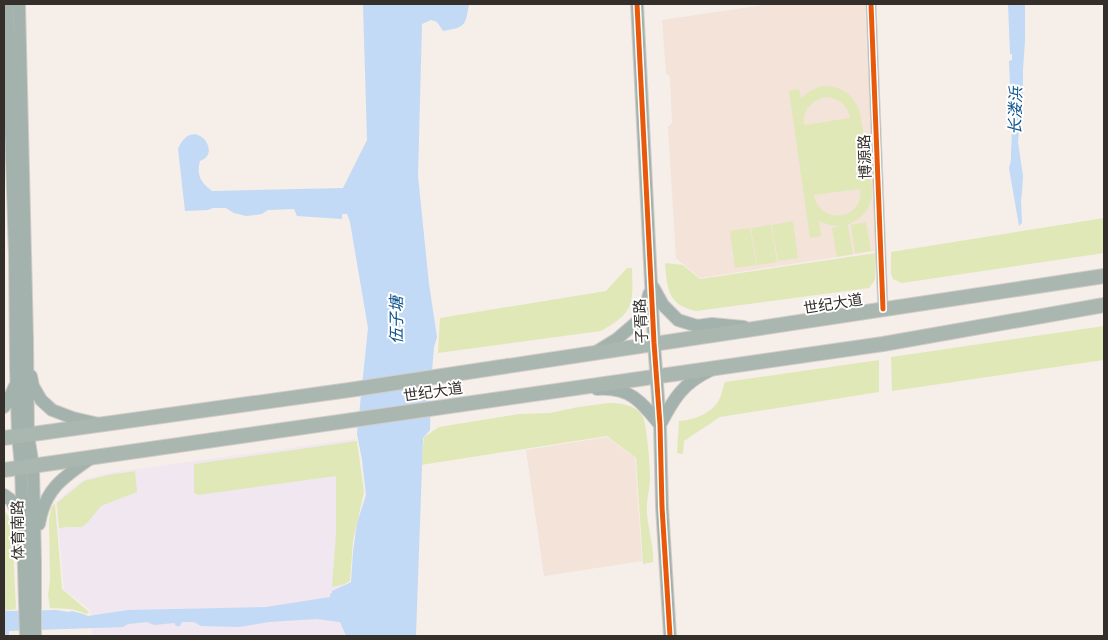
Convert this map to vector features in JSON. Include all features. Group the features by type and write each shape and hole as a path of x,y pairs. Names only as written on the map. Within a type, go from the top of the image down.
{"main road":[{"name":"体育南路","path":"7,4 17,382 35,544 26,636"},
{"name":"体育南路","path":"19,4 27,359 23,436"},
{"name":"子胥路","path":"637,4 670,636"},
{"name":"世纪大道","path":"4,438 348,390 1104,276"},
{"path":"651,285 663,306 678,320 697,326 712,324 756,328"},
{"path":"596,352 617,339 639,320 646,306 651,285"},
{"name":"世纪大道","path":"4,470 883,344 1104,305"},
{"path":"27,359 33,386 41,400 52,410 73,418 101,425"},
{"path":"566,390 608,388 625,392 637,399 660,425 673,401 687,384 714,368"},
{"path":"4,407 17,382"},
{"path":"35,544 40,514 50,493 63,478 91,458"},
{"name":"体育南路","path":"27,467 23,535 35,636"},
{"path":"4,495 11,500 22,521 23,535"}],"street":[{"name":"博源路","path":"872,4 883,309"}],"shaded area":[{"path":"771,4 865,4 876,251 700,278 676,258 668,127 672,123 670,77 666,73 662,20"},
{"path":"607,437 635,458 642,561 544,576 526,450"},
{"path":"355,439 363,495 342,591 341,617 344,636 92,636 91,611 64,589 56,503 68,491 84,480 108,473"}],"green space":[{"path":"822,86 841,89 851,96 860,113 872,195 866,212 846,225 848,226 853,254 837,257 832,228 841,226 819,221 821,236 810,238 789,91 799,89 801,98 810,91","holes":["826,97 842,103 847,109 850,118 804,125 806,110 809,106","860,189 860,199 856,207 842,215 826,212 819,206 814,197 814,195"]},
{"path":"1104,218 1104,253 902,283 893,279 891,274 891,252"},
{"path":"793,221 798,258 778,261 772,225"},
{"path":"866,222 871,251 855,253 851,225"},
{"path":"771,225 777,262 757,265 751,228"},
{"path":"750,228 756,265 735,268 730,231"},
{"path":"876,253 875,280 869,288 696,311 680,305 674,300 668,288 665,263 683,265 700,279"},
{"path":"627,268 632,268 632,299 630,306 620,318 601,331 438,353 440,318 606,291"},
{"path":"1104,326 1104,360 892,391 891,357"},
{"path":"879,360 879,392 720,417 684,441 683,454 677,453 679,421 703,415 713,408 720,398 725,382"},
{"path":"609,403 633,407 643,417 650,472 647,513 653,562 643,564 636,458 607,436 421,465 424,437 439,427 519,414 550,413"},
{"path":"357,441 364,492 353,541 350,581 345,584 332,587 336,533 336,476 198,495 194,493 194,464"},
{"path":"135,471 137,492 101,506 82,527 59,528 57,503 84,481"},
{"path":"55,503 62,589 89,612 87,614 71,609 50,608 48,595 50,580 49,520 51,508"},
{"path":"4,511 12,528 16,609 7,610 4,608"}],"water":[{"name":"伍子塘","path":"363,4 469,4 465,21 456,28 443,31 437,22 431,20 422,24 418,176 429,284 437,337 434,347 431,384 430,430 423,438 416,636 346,636 340,622 316,619 269,622 239,627 201,626 194,622 182,622 180,626 176,626 174,623 154,625 147,622 128,624 123,627 9,631 9,636 4,636 4,609 7,611 72,611 88,616 128,610 266,607 330,597 332,591 351,582 357,523 366,495 357,434 368,328 350,222 347,214 342,214 342,219 297,216 294,209 268,210 262,214 246,216 234,213 226,208 185,211 178,149 184,139 191,135 198,135 204,138 208,144 209,151 207,157 200,161 199,175 202,182 212,191 343,188 367,140"},
{"name":"长溇浜","path":"1008,4 1025,4 1023,89 1018,142 1023,176 1022,223 1019,226 1009,168 1012,130 1009,61 1012,60 1012,54 1010,54"}],"cycle path":[{"path":"637,4 670,636"},
{"path":"871,4 883,309"}]}
